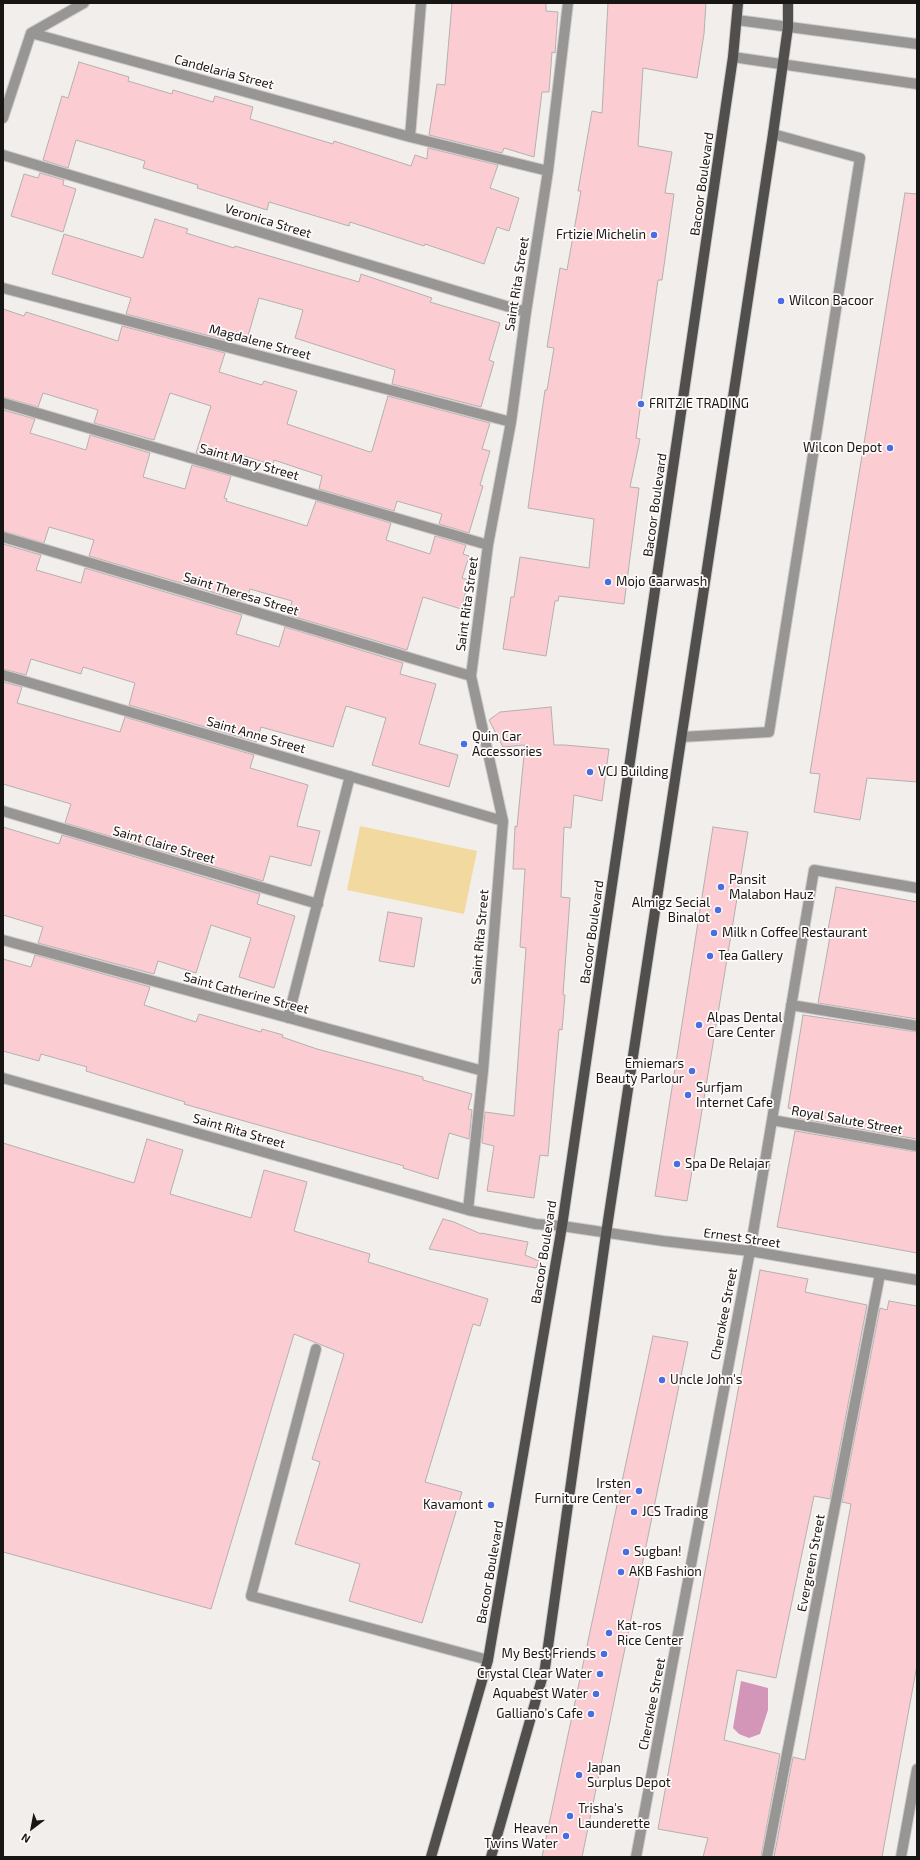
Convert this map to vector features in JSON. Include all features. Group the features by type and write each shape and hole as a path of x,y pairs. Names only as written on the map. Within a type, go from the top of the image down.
{"main road":[{"name":"Bacoor Boulevard","path":"431,1857 488,1660 562,1226 733,57 738,3"},
{"path":"491,1857 546,1668 606,1234 773,134 788,27 788,3"}],"street":[{"path":"3,118 31,33 84,3"},
{"path":"410,136 421,3"},
{"name":"Saint Rita Street","path":"468,1210 483,1072 502,821 471,676 488,545 511,422 526,312 548,171 568,3"},
{"path":"737,20 917,44"},
{"name":"Candelaria Street","path":"31,33 410,136 548,171"},
{"path":"733,57 917,84"},
{"path":"682,737 769,732 860,158 773,134"},
{"name":"Veronica Street","path":"3,155 526,312"},
{"name":"Magdalene Street","path":"3,288 511,422"},
{"name":"Saint Mary Street","path":"3,403 488,545"},
{"name":"Saint Theresa Street","path":"3,537 471,676"},
{"name":"Saint Anne Street","path":"3,675 502,821"},
{"path":"288,1018 350,776"},
{"name":"Saint Claire Street","path":"3,811 318,904"},
{"name":"Cherokee Street","path":"636,1857 750,1251 814,870 917,888"},
{"name":"Saint Catherine Street","path":"3,940 483,1072"},
{"path":"791,1005 917,1026"},
{"name":"Saint Rita Street","path":"3,1078 468,1210 536,1224 562,1226"},
{"name":"Royal Salute Street","path":"772,1120 917,1146"},
{"name":"Ernest Street","path":"562,1226 606,1234 750,1251 917,1280"},
{"name":"Evergreen Street","path":"767,1857 880,1274"},
{"path":"316,1349 251,1596 488,1660"},
{"path":"901,1857 917,1769"}],"shaded area":[{"path":"360,826 477,851 464,914 347,890"},
{"path":"741,1681 768,1688 768,1710 760,1734 749,1738 739,1734 733,1728"}],"building":[{"path":"452,3 546,3 546,11 558,12 555,53 552,52 549,92 542,92 534,157 504,148 502,153 429,135 437,84 445,85"},
{"path":"608,3 706,3 704,34 697,78 643,68 638,146 672,152 665,193 674,194 662,280 658,280 636,438 640,439 630,487 639,488 624,604 559,596 558,601 555,601 546,656 503,649 511,597 514,597 520,557 589,568 594,519 528,508 545,390 547,390 554,348 547,347 560,268 567,270 581,191 578,191 592,111 602,113"},
{"path":"79,62 129,77 128,81 172,94 173,90 213,102 215,96 253,107 250,119 333,144 334,141 411,166 415,155 427,159 428,148 498,165 490,188 519,198 509,231 497,227 484,264 425,244 424,246 350,222 349,226 269,202 267,210 197,188 198,185 143,168 145,161 76,140 68,168 43,160 62,96 68,98"},
{"path":"40,173 64,180 63,185 76,189 63,232 11,216 24,174 38,178"},
{"name":"Wilcon Depot","path":"905,193 917,194 917,782 867,778 860,820 814,812 820,774 810,773"},
{"path":"155,219 188,229 186,233 234,248 235,246 359,282 361,274 432,298 430,302 500,323 489,360 494,362 481,407 392,384 395,370 295,338 303,310 259,298 248,336 232,331 229,341 126,314 131,298 52,274 64,234 143,258"},
{"path":"3,309 24,316 26,312 118,341 122,326 225,353 219,372 262,385 264,381 297,391 287,424 370,452 372,451 388,396 490,423 482,449 490,451 480,485 483,486 469,533 439,524 442,514 397,501 394,511 319,489 322,476 274,460 273,465 238,454 235,464 196,453 211,406 170,393 154,440 94,423 98,410 43,393 38,407 3,397"},
{"path":"3,410 35,419 30,433 86,450 90,435 150,453 143,477 185,489 192,465 231,476 224,498 227,499 226,501 307,526 316,501 391,523 386,540 430,554 435,536 466,545 463,554 469,556 462,578 469,580 461,609 423,597 407,650 288,615 292,601 250,589 246,602 89,556 94,540 49,527 44,543 3,531"},
{"path":"3,544 41,555 36,570 81,583 85,568 242,615 236,634 279,647 285,627 403,663 400,674 436,684 419,744 458,755 449,787 372,765 386,718 346,706 333,747 261,727 257,742 129,705 135,683 83,667 81,674 31,659 26,675 3,669"},
{"path":"3,682 22,687 17,703 120,732 125,717 254,755 250,768 308,785 297,826 320,831 311,866 270,856 263,881 65,823 71,804 3,784"},
{"path":"551,707 554,745 609,749 602,801 574,795 571,828 564,827 561,897 570,898 563,995 565,995 562,1030 559,1029 548,1156 540,1155 534,1198 487,1191 494,1146 482,1143 485,1112 514,1116 526,948 520,947 525,869 513,869 515,826 517,827 525,745 503,747 489,720 500,712"},
{"path":"3,827 59,844 62,835 260,894 257,904 295,916 274,988 239,977 251,938 211,925 196,973 158,961 154,974 38,943 43,927 3,915"},
{"path":"713,827 748,832 687,1201 655,1196"},
{"path":"836,887 917,902 917,1019 818,1003 831,931 828,930"},
{"path":"388,912 422,918 414,967 379,961"},
{"path":"35,955 150,987 144,1005 196,1022 199,1014 261,1032 262,1029 283,1035 282,1037 317,1049 423,1077 423,1080 472,1094 468,1109 472,1110 469,1139 449,1133 438,1179 403,1168 404,1166 184,1104 185,1102 86,1071 87,1067 41,1054 39,1061 3,1051 3,959 31,967"},
{"path":"803,1015 917,1032 917,1139 797,1118 798,1110 788,1108"},
{"path":"795,1131 917,1152 917,1253 777,1227"},
{"path":"147,1139 183,1150 170,1194 251,1218 264,1170 307,1182 294,1231 370,1254 368,1262 488,1299 480,1326 473,1324 425,1482 462,1492 422,1623 349,1601 360,1564 295,1544 320,1462 312,1459 344,1354 294,1334 211,1609 3,1552 3,1143 134,1183"},
{"path":"443,1219 454,1222 481,1234 528,1242 525,1255 539,1261 536,1268 429,1249"},
{"path":"760,1270 808,1279 805,1292 867,1305 830,1499 814,1496 776,1678 737,1670 724,1740 780,1754 761,1857 703,1857 708,1838 658,1829"},
{"path":"889,1301 917,1306 917,1665 882,1857 774,1857 793,1757 805,1760 851,1504 842,1502 880,1308 887,1310"},
{"path":"653,1336 688,1342 582,1857 542,1857"}],"place":[{"name":"Frtizie Michelin","path":"654,235"},
{"name":"Wilcon Bacoor","path":"781,301"},
{"name":"FRITZIE TRADING","path":"641,404"},
{"name":"Wilcon Depot","path":"890,448"},
{"name":"Mojo Caarwash","path":"608,582"},
{"name":"Quin Car Accessories","path":"464,744"},
{"name":"VCJ Building","path":"590,772"},
{"name":"Pansit Malabon Hauz","path":"721,887"},
{"name":"Almigz Secial Binalot","path":"718,910"},
{"name":"Milk n Coffee Restaurant","path":"714,933"},
{"name":"Tea Gallery","path":"710,956"},
{"name":"Alpas Dental Care Center","path":"699,1025"},
{"name":"Emiemars Beauty Parlour","path":"692,1071"},
{"name":"Surfjam Internet Cafe","path":"688,1095"},
{"name":"Spa De Relajar","path":"677,1164"},
{"name":"Uncle John's","path":"662,1380"},
{"name":"Irsten Furniture Center","path":"639,1491"},
{"name":"Kavamont","path":"491,1505"},
{"name":"JCS Trading","path":"634,1512"},
{"name":"Sugban!","path":"626,1552"},
{"name":"AKB Fashion","path":"621,1572"},
{"name":"Kat-ros Rice Center","path":"609,1633"},
{"name":"My Best Friends","path":"604,1654"},
{"name":"Crystal Clear Water","path":"600,1674"},
{"name":"Aquabest Water","path":"596,1694"},
{"name":"Galliano's Cafe","path":"591,1714"},
{"name":"Japan Surplus Depot","path":"579,1775"},
{"name":"Trisha's Launderette","path":"570,1816"},
{"name":"Heaven Twins Water","path":"566,1836"}]}
